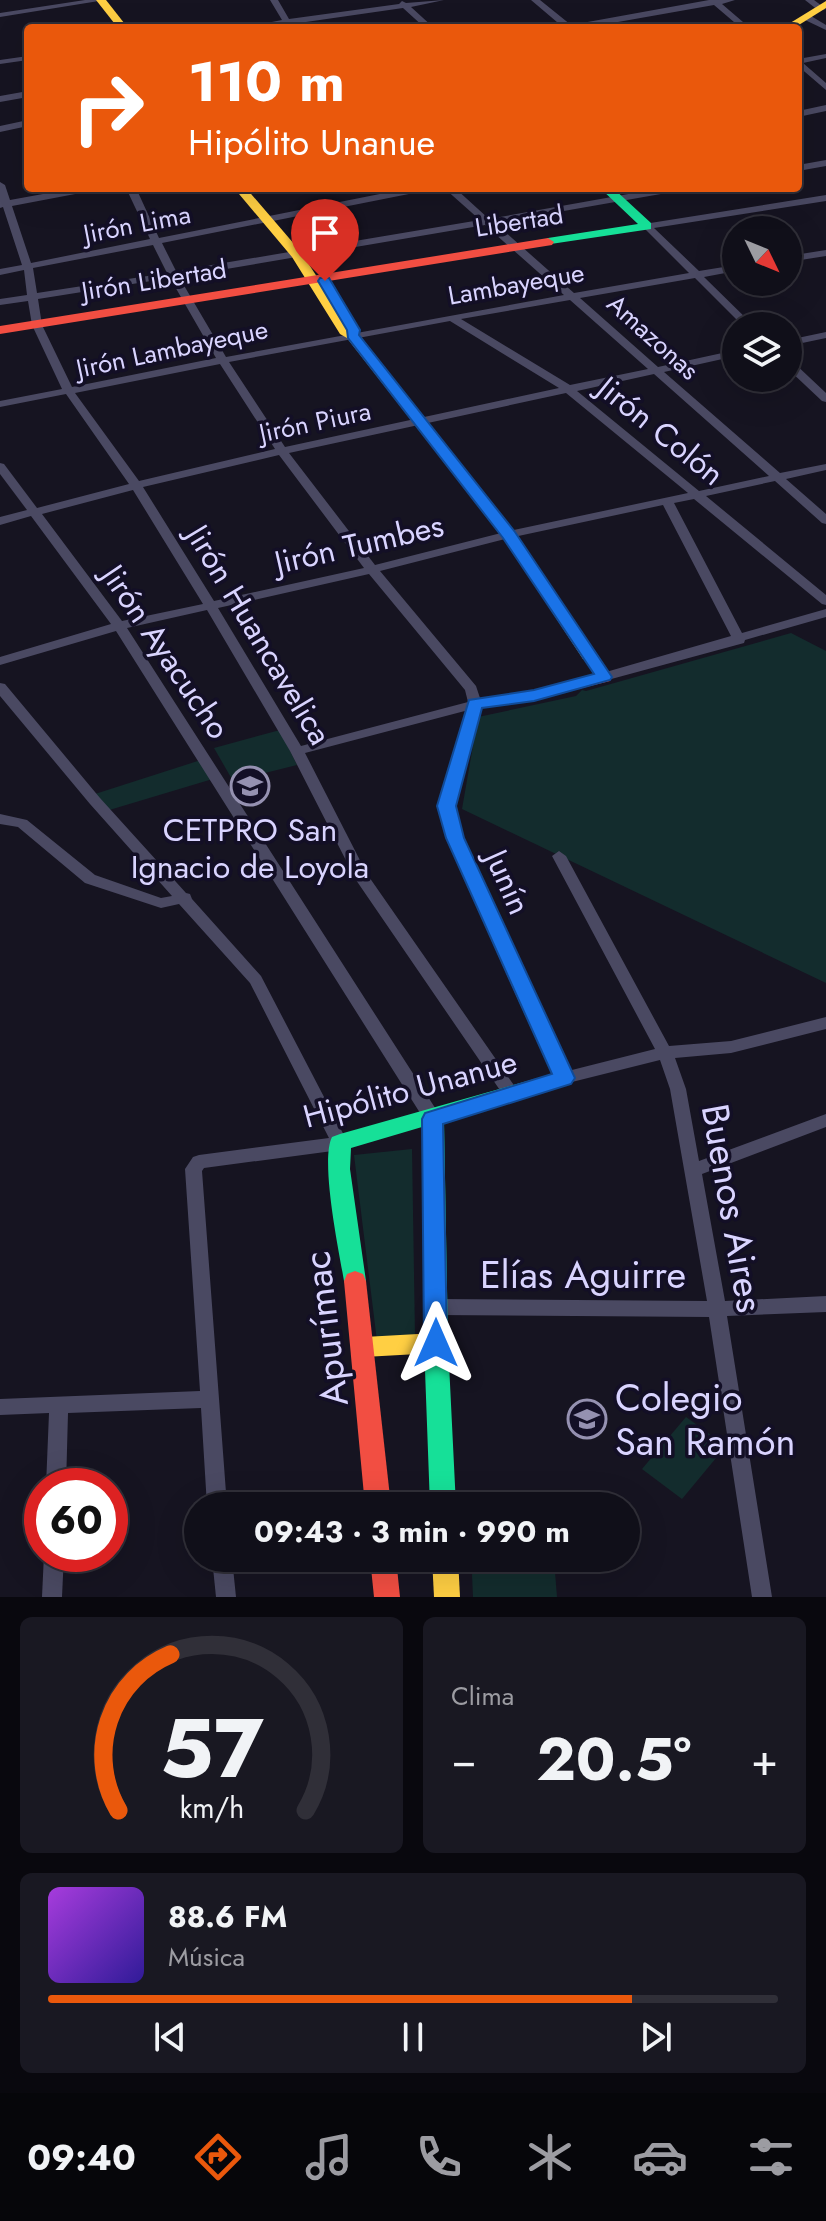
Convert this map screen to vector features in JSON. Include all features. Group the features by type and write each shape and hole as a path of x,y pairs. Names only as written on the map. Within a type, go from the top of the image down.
{"main road":[{"path":"101,0 120,24"},
{"path":"112,0 131,24"},
{"path":"793,24 816,8"},
{"path":"244,192 301,254 353,330 352,335 509,535 604,677 534,695 475,704"},
{"path":"251,192 270,220"},
{"path":"611,193 647,226"},
{"name":"Libertad","path":"320,281 647,226"},
{"name":"Jirón Libertad","path":"0,330 320,281"},
{"name":"Junín","path":"475,704 446,806 455,838 564,1078"},
{"name":"Hipólito Unanue","path":"340,1143 433,1119 564,1078"},
{"path":"433,1119 435,1307 442,1492"},
{"name":"Apurímac","path":"340,1143 339,1169 364,1347 377,1492"},
{"path":"364,1347 436,1343"},
{"path":"384,1572 387,1597"},
{"path":"446,1572 447,1597"}],"street":[{"path":"29,0 35,9"},
{"path":"0,15 101,0"},
{"path":"274,0 288,24"},
{"path":"294,24 402,3 440,0"},
{"path":"535,0 565,24"},
{"path":"591,24 731,0"},
{"path":"714,1 741,24"},
{"path":"402,3 426,24"},
{"path":"816,8 826,28"},
{"path":"802,61 826,56"},
{"path":"0,62 24,59"},
{"path":"802,66 826,87"},
{"path":"0,99 24,95"},
{"path":"802,113 826,108"},
{"path":"0,129 24,124"},
{"path":"802,167 826,163"},
{"name":"Jirón Huancavelica","path":"0,185 3,204 28,267 37,325 70,393 137,486 210,605 297,751 361,876 512,1095"},
{"path":"3,204 69,192"},
{"path":"133,192 171,276 221,361 281,452 370,570 471,689 475,704 297,751"},
{"name":"Jirón Lima","path":"0,272 405,192"},
{"name":"Amazonas","path":"454,192 519,246 826,520"},
{"path":"0,302 491,222 611,193"},
{"name":"Libertad","path":"647,226 826,198"},
{"path":"647,226 734,312"},
{"path":"802,257 826,253"},
{"name":"Lambayeque","path":"352,335 722,270"},
{"name":"Jirón Colón","path":"452,318 567,388 826,601"},
{"name":"Jirón Lambayeque","path":"0,404 70,393 352,335"},
{"path":"802,340 826,335"},
{"name":"Jirón Piura","path":"0,521 207,467 722,356"},
{"path":"802,376 826,399"},
{"name":"Jirón Ayacucho","path":"0,466 119,626 433,1119"},
{"name":"Jirón Tumbes","path":"0,661 119,626 370,570 509,535 826,467"},
{"path":"666,500 739,640"},
{"path":"604,677 826,613"},
{"path":"0,687 95,801 256,980 340,1143"},
{"path":"0,819 22,823 90,879 161,903 185,898"},
{"name":"Buenos Aires","path":"559,856 665,1053 678,1089 717,1309 762,1597"},
{"name":"Hipólito Unanue","path":"564,1078 665,1053 731,1047 826,1023"},
{"path":"694,1170 826,1120"},
{"name":"Hipólito Unanue","path":"208,1399 195,1165 340,1143"},
{"name":"Elías Aguirre","path":"435,1307 717,1309 826,1304"},
{"path":"0,1407 208,1399 216,1492"},
{"path":"57,1468 59,1407"},
{"path":"52,1597 53,1572"},
{"path":"223,1572 226,1597"}],"green space":[{"path":"791,633 826,651 826,983 462,809 478,717 576,696 582,690"},
{"path":"280,730 297,765 233,781 214,748"},
{"path":"204,759 216,778 106,811 95,794"},
{"path":"412,1149 415,1336 377,1341 354,1155"},
{"path":"686,1417 726,1446 682,1499 642,1469"},
{"path":"555,1572 557,1597 473,1597 472,1574"}],"traffic: fast":[{"path":"610,192 647,226"},
{"path":"548,242 647,226"},
{"path":"355,1281 339,1169 340,1143 564,1078 526,995"},
{"path":"433,1119 436,1343 442,1492"}],"traffic: slow":[{"path":"101,0 120,24"},
{"path":"794,24 826,4"},
{"path":"243,192 297,255 345,331 352,335 509,535 589,655"},
{"path":"364,1347 436,1343"},
{"path":"446,1572 447,1597"}],"traffic: jam":[{"path":"0,330 548,242"},
{"path":"526,995 455,838 446,806 475,704 534,695 604,677 589,655"},
{"path":"355,1281 377,1492"},
{"path":"384,1572 387,1597"}],"place":[{"name":"CETPRO San Ignacio de Loyola","path":"250,786"},
{"name":"Colegio San Ramón","path":"587,1419"}],"route":[{"path":"325,281 353,330 352,335 509,535 604,677 534,695 475,704 446,806 455,838 564,1078 433,1119 436,1343"}]}
